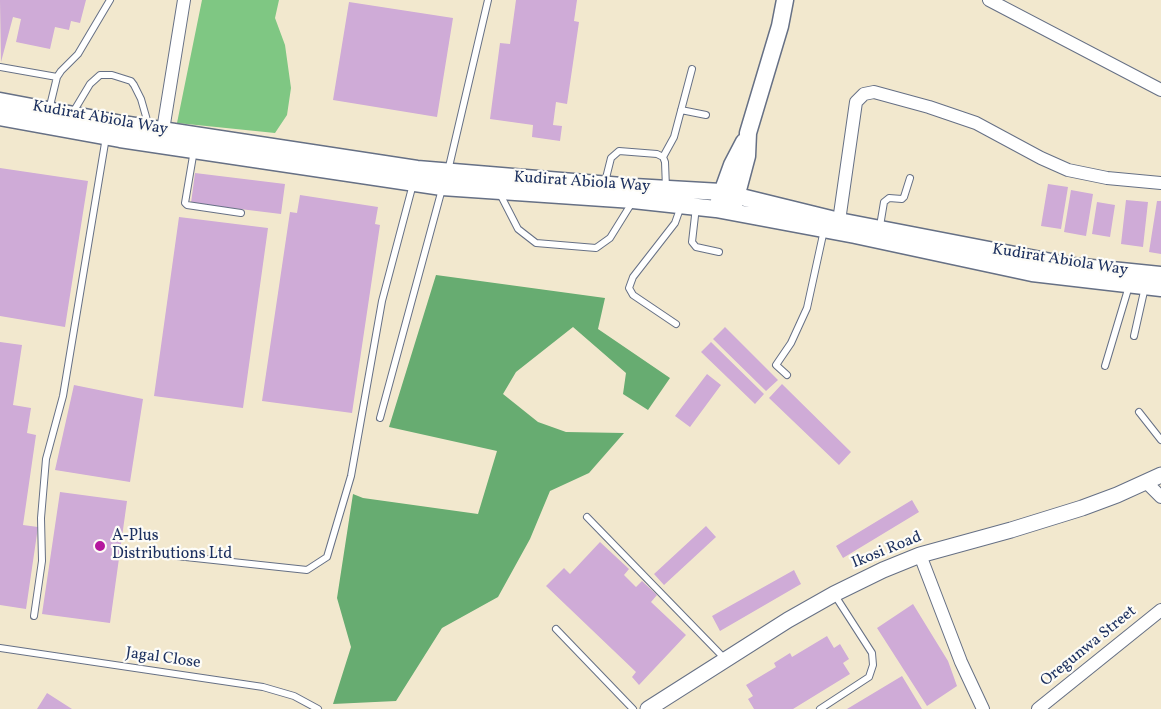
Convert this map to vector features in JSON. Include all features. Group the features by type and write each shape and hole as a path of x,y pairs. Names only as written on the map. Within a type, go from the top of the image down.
{"main road":[{"path":"726,202 747,156 748,133 780,26 785,0"},
{"name":"Kudirat Abiola Way","path":"0,101 416,176"},
{"name":"Kudirat Abiola Way","path":"0,117 194,150 416,176 666,189 726,202 880,227 1072,266 1161,275"},
{"name":"Kudirat Abiola Way","path":"445,179 499,192 633,200 689,206 726,202 824,229 1032,273 1145,286"}],"street":[{"path":"156,129 184,0"},
{"path":"780,26 793,0"},
{"path":"989,0 1161,90"},
{"path":"839,220 856,102 864,94 874,92 976,123 1068,170 1107,178 1161,183"},
{"name":"Ikosi Road","path":"648,709 834,594 920,555 1082,508 1161,475"},
{"path":"1146,482 1161,497"},
{"path":"920,555 961,662 983,709"},
{"name":"Oregunwa Street","path":"1038,709 1161,610"}],"lane":[{"path":"49,110 57,77 78,54 110,0"},
{"path":"380,418 445,179 488,0"},
{"path":"0,67 57,77"},
{"path":"666,189 663,157 674,137 692,69"},
{"path":"72,114 90,84 100,75 112,75 131,81 156,129"},
{"path":"681,110 706,115"},
{"path":"34,616 42,561 41,519 46,459 63,396 106,136"},
{"path":"194,150 185,203 241,213"},
{"path":"605,185 611,158 619,151 657,154 663,157"},
{"path":"139,552 307,570 327,557 351,476 382,301 416,176"},
{"path":"880,227 884,202 889,198 902,199 910,178"},
{"path":"499,192 518,229 536,243 596,248 610,238 633,200"},
{"path":"689,206 692,242 696,247 719,252"},
{"path":"676,324 633,295 629,288 633,277 689,206"},
{"path":"787,375 776,365 791,343 807,308 824,229"},
{"path":"1134,336 1145,286"},
{"path":"1106,366 1145,286"},
{"path":"1139,412 1161,440"},
{"path":"587,517 726,659"},
{"path":"820,709 869,677 873,665 872,653 834,594"},
{"path":"556,629 633,709"},
{"name":"Jagal Close","path":"0,648 263,687 294,696 318,709"}],"green space":[{"path":"202,0 279,0 275,18 285,45 291,88 287,115 275,133 177,123"},
{"path":"436,275 605,298 598,329 670,378 648,410 623,394 626,373 573,327 516,372 503,394 538,422 566,432 624,433 589,473 550,491 530,539 498,597 442,628 396,701 333,704 351,647 337,598 353,494 363,498 478,514 497,451 389,427"}],"building":[{"path":"0,0 86,0 80,23 71,21 69,30 55,27 50,49 16,42 21,19 13,17 1,62"},
{"path":"516,0 577,0 574,21 579,22 567,104 556,102 553,125 562,126 560,141 532,137 533,125 490,119 500,43 510,44"},
{"path":"349,2 453,18 437,117 333,100"},
{"path":"0,168 88,181 65,327 0,316"},
{"path":"195,173 285,184 281,214 191,203"},
{"path":"1048,184 1068,187 1061,229 1041,226"},
{"path":"1071,190 1093,194 1086,236 1064,232"},
{"path":"300,195 378,207 375,224 380,225 352,413 262,401 290,212 297,213"},
{"path":"1126,200 1148,202 1143,247 1121,244"},
{"path":"1157,201 1161,201 1161,254 1149,252"},
{"path":"1097,202 1115,205 1110,237 1092,234"},
{"path":"179,217 268,228 243,408 154,396"},
{"path":"725,327 778,380 766,391 713,339"},
{"path":"0,342 22,345 13,405 31,408 27,433 36,435 23,525 38,527 26,609 0,605"},
{"path":"711,342 764,394 755,404 701,352"},
{"path":"707,374 721,385 690,427 675,416"},
{"path":"782,384 851,452 839,465 769,398"},
{"path":"74,385 143,399 130,482 55,470"},
{"path":"60,492 127,501 110,623 42,614"},
{"path":"912,500 919,512 843,558 836,546"},
{"path":"706,526 716,537 664,585 654,574"},
{"path":"600,542 629,569 624,575 636,587 642,581 657,595 651,602 686,635 639,685 632,677 636,672 546,586 564,568 570,574"},
{"path":"794,570 801,584 720,631 712,616"},
{"path":"913,604 948,661 957,686 927,706 877,628"},
{"path":"827,636 834,648 840,644 849,659 843,663 850,674 793,709 754,709 748,699 753,696 746,685 776,667 774,663 790,653 792,657"},
{"path":"902,676 922,709 847,709"},
{"path":"47,693 72,709 37,709"}],"place":[{"name":"A-Plus Distributions Ltd","path":"100,546"}]}
